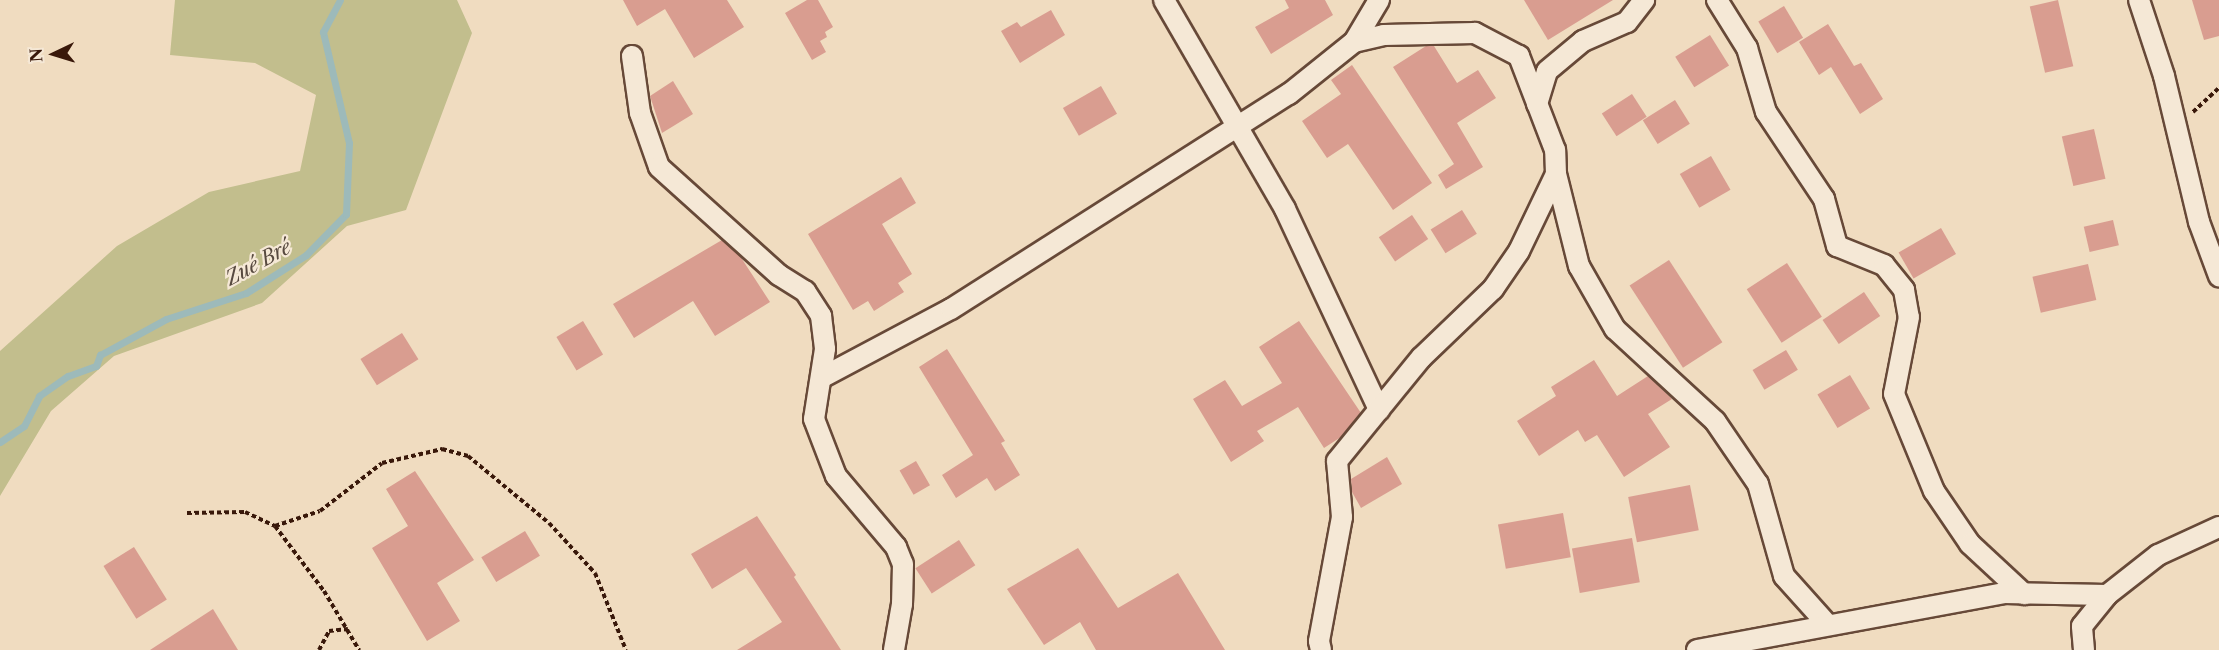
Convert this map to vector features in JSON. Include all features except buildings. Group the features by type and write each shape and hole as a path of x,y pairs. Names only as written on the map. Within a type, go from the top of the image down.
{"street":[{"path":"1164,0 1212,88 1238,127 1285,209 1379,410"},
{"path":"821,378 951,309 1289,94 1354,42 1379,0"},
{"path":"1537,104 1547,71 1583,41 1627,22 1644,0"},
{"path":"1717,0 1747,48 1766,112 1824,199 1837,246 1884,265 1904,290 1909,317 1894,394 1934,491 1970,544 2024,594"},
{"path":"2139,0 2164,76 2199,222 2219,276"},
{"path":"1354,42 1384,35 1475,33 1519,56 1555,150 1556,174 1579,266 1615,329 1715,421 1758,484 1784,576 1827,624"},
{"path":"632,56 640,113 659,167 779,274 805,291 821,316 825,349 814,419 824,453 836,476 896,547 903,564 902,604 894,650"},
{"path":"1322,650 1319,641 1342,517 1337,461 1421,358 1493,289 1520,251 1556,174"},
{"path":"2084,650 2082,626 2107,595 2158,555 2219,527"},
{"path":"1697,650 1918,606 2024,594 2107,595"}],"path":[{"path":"2175,128 2219,88"},
{"path":"275,526 320,511 382,463 442,449 468,456 549,523 595,573 626,650"},
{"path":"187,513 246,512 275,526 348,629 359,650"},
{"path":"319,650 329,631 348,629"}],"shaded area":[{"path":"175,0 457,0 472,33 406,210 347,226 262,303 114,356 51,411 0,496 0,351 117,246 209,192 300,171 316,95 255,63 170,55"}],"waterway":[{"name":"Zué Bré","path":"0,442 24,426 39,396 68,376 96,366 100,355 166,319 246,293 306,255 346,214 349,143 323,32 340,0"}]}
